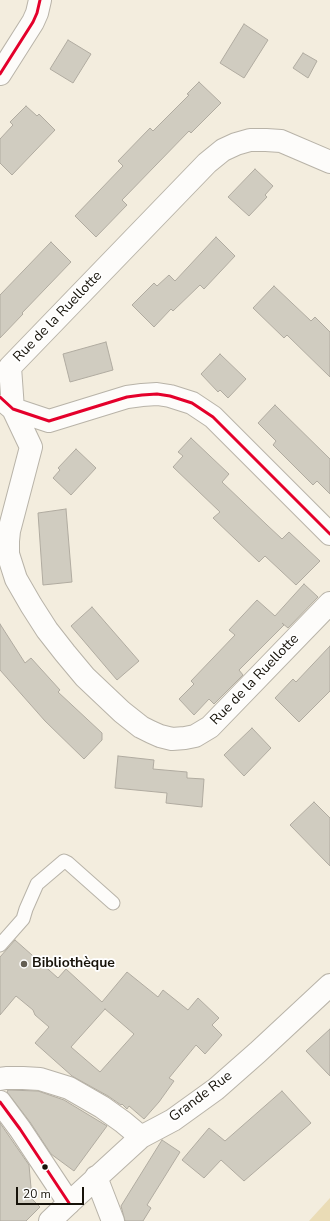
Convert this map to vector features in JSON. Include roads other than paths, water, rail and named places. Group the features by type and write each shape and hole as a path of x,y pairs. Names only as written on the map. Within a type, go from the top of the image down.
{"street":[{"path":"0,74 33,22 40,0"},
{"name":"Rue de la Ruellotte","path":"330,162 281,141 266,140 250,140 236,144 215,156 10,367 6,403 31,447 9,531 8,554 16,579 30,605 47,630 85,677 122,712 141,727 160,736 172,738 185,738 195,736 203,732 218,720 330,603"},
{"path":"6,403 49,421 127,397 142,394 157,394 181,399 203,409 214,417 330,534"},
{"name":"Grande Rue","path":"50,1221 96,1177 141,1138 172,1120 216,1089 330,985"},
{"path":"0,1079 40,1079 69,1088 102,1107 123,1122 141,1138"},
{"path":"0,1102 20,1129 69,1203"},
{"path":"96,1177 113,1221"}],"lane":[{"path":"0,945 23,919 26,908 37,884 64,861 112,903"}],"place":[{"name":"Bibliothèque","path":"24,964"}]}
